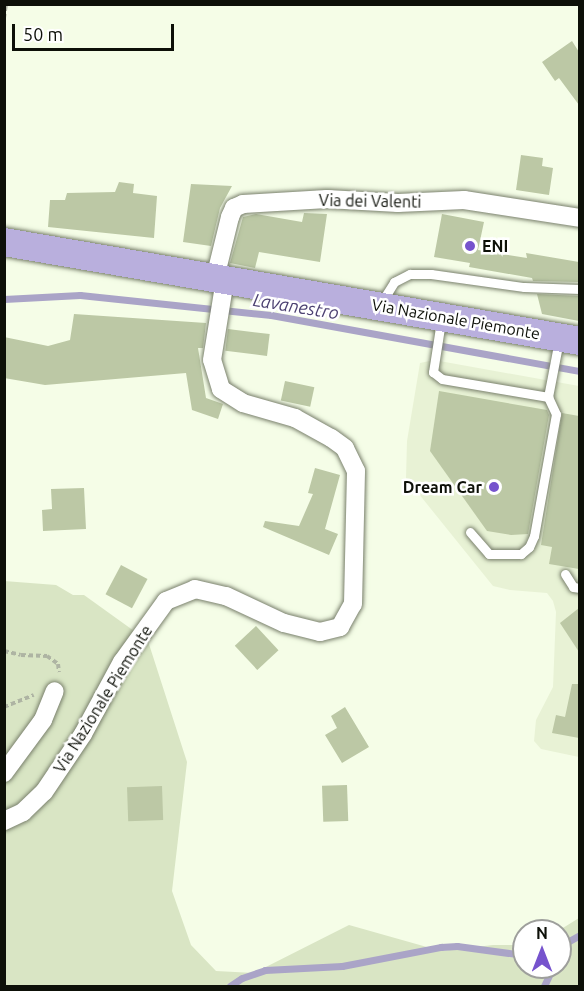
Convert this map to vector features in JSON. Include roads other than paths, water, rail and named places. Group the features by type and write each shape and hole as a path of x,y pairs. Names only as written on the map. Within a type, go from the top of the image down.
{"main road":[{"name":"Via Nazionale Piemonte","path":"4,242 570,339"}],"street":[{"name":"Via dei Valenti","path":"220,279 230,217 234,208 243,204 327,199 398,203 464,200 579,218"},
{"name":"Via Nazionale Piemonte","path":"4,820 23,812 44,792 83,734 122,662 166,601 195,589 226,596 284,623 320,632 340,627 353,604 356,471 345,448 295,418 243,403 222,389 213,360 220,279"},
{"path":"4,773 43,720 55,690"}],"lane":[{"path":"379,306 394,282 410,274 430,274 524,287 579,289"},
{"path":"442,317 433,372 442,379 548,397"},
{"path":"470,532 489,554 521,554 529,547 534,536 556,414 548,397 570,339"},
{"path":"565,574 573,587 579,588"}],"waterway":[{"name":"Lavanestro","path":"4,299 80,295 271,315 580,371"},
{"path":"572,939 580,935"},
{"path":"230,986 242,978 265,970 342,966 441,947 457,946 512,953"},
{"path":"544,986 547,979"}],"place":[{"name":"ENI","path":"470,246"},
{"name":"Dream Car","path":"494,487"}]}
